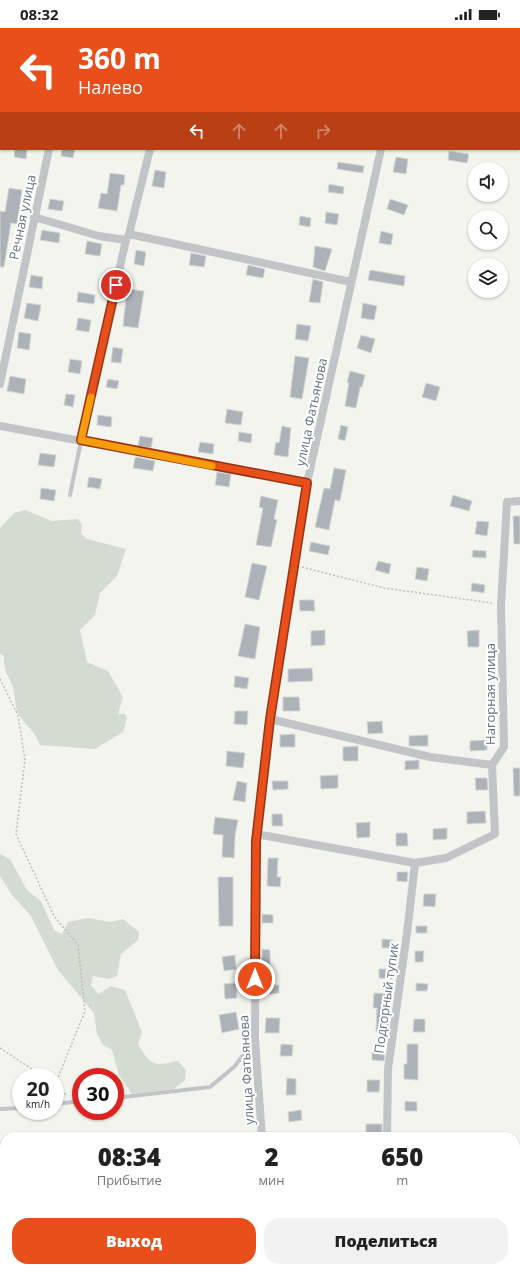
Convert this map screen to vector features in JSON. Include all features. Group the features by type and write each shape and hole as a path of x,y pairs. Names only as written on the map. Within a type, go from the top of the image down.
{"street":[{"name":"Речная улица","path":"0,384 34,217 50,150"},
{"path":"81,440 150,150"},
{"name":"улица Фатьянова","path":"262,1132 255,1040 256,834 270,719 307,483 381,150"},
{"path":"34,217 99,236 128,237 351,282"},
{"path":"0,426 307,483"},
{"name":"Нагорная улица","path":"492,766 504,748 501,605 507,502 520,501"},
{"path":"256,834 415,863 446,858 495,834 492,766 430,757 270,719"},
{"name":"Подгорный тупик","path":"387,1132 388,1069 415,863"}],"lane":[{"path":"70,495 81,440"},
{"path":"124,1097 210,1087 234,1067 255,1040"},
{"path":"0,1110 12,1109"}],"path":[{"path":"294,565 384,588 501,605"},
{"path":"0,679 18,715 25,760 16,834 54,916 78,945 85,1011 62,1068"},
{"path":"0,1048 30,1068"}],"shaded area":[{"path":"25,510 52,521 78,519 82,525 81,533 87,539 126,549 117,576 100,593 95,615 80,630 87,662 108,671 123,697 118,714 125,714 127,718 123,732 95,749 40,745 34,733 19,715 13,688 5,670 4,656 0,654 0,528 14,513"},
{"path":"0,854 10,859 27,890 41,901 54,930 62,934 68,922 88,918 110,922 123,919 139,932 138,940 121,954 117,976 109,979 93,976 91,985 98,994 111,986 125,990 142,1032 138,1044 150,1061 154,1063 164,1064 178,1061 186,1070 185,1080 174,1089 132,1094 124,1082 124,1068 117,1068 112,1050 103,1045 97,1034 94,1013 58,970 31,916 12,895 0,876"}],"building":[{"path":"15,150 27,150 26,159 14,157"},
{"path":"62,150 75,150 73,158 61,156"},
{"path":"449,151 469,154 467,163 448,160"},
{"path":"396,157 408,159 406,174 393,172"},
{"path":"338,162 364,166 363,173 337,169"},
{"path":"155,170 166,172 164,188 152,186"},
{"path":"110,173 125,175 124,185 121,185 117,211 98,208 101,193 107,194"},
{"path":"329,184 344,187 343,194 328,192"},
{"path":"9,188 22,190 17,224 11,223 4,267 0,267 0,211 5,212"},
{"path":"50,199 64,201 62,211 48,209"},
{"path":"390,199 408,205 404,215 387,209"},
{"path":"326,212 339,214 337,225 325,223"},
{"path":"300,216 311,218 310,227 299,225"},
{"path":"42,230 60,233 59,243 40,240"},
{"path":"381,231 393,234 391,245 379,243"},
{"path":"87,241 102,244 100,256 85,254"},
{"path":"315,246 332,249 325,271 313,267"},
{"path":"136,250 146,252 144,266 134,264"},
{"path":"191,253 206,256 204,267 189,265"},
{"path":"248,265 265,269 263,278 246,275"},
{"path":"370,270 405,276 404,286 368,280"},
{"path":"31,275 43,277 42,289 29,287"},
{"path":"313,279 323,282 320,303 309,302"},
{"path":"127,289 144,291 138,328 123,326"},
{"path":"78,292 95,295 94,304 77,302"},
{"path":"27,303 41,305 38,321 24,318"},
{"path":"363,303 377,306 374,320 361,318"},
{"path":"78,318 91,320 89,332 76,330"},
{"path":"297,324 311,326 308,341 295,339"},
{"path":"19,332 31,334 29,350 17,348"},
{"path":"361,335 375,339 371,353 357,348"},
{"path":"113,347 123,349 121,363 111,362"},
{"path":"295,356 309,358 302,399 290,397"},
{"path":"70,359 82,361 80,374 68,372"},
{"path":"350,371 365,375 362,387 360,387 356,408 345,406 349,383 347,383"},
{"path":"10,376 26,379 24,394 7,391"},
{"path":"108,379 119,381 117,389 106,387"},
{"path":"426,383 440,387 436,401 422,397"},
{"path":"66,394 75,395 73,407 64,405"},
{"path":"227,409 243,412 241,425 225,423"},
{"path":"98,415 112,417 111,427 97,425"},
{"path":"341,425 348,427 345,441 338,439"},
{"path":"282,426 291,428 288,457 274,455 276,442 279,443"},
{"path":"239,432 252,434 251,443 238,441"},
{"path":"140,436 153,438 151,448 138,446"},
{"path":"200,442 214,444 213,454 198,452"},
{"path":"40,453 56,455 54,467 38,465"},
{"path":"137,457 155,461 153,471 133,468 135,458"},
{"path":"334,468 346,470 340,501 335,500 329,530 315,527 324,488 330,489"},
{"path":"217,472 231,474 229,487 215,485"},
{"path":"89,477 102,479 100,489 87,487"},
{"path":"41,488 56,490 54,501 40,499"},
{"path":"453,495 472,501 469,511 450,506"},
{"path":"261,496 278,500 274,519 277,520 271,547 256,545 263,508 259,507"},
{"path":"513,516 520,516 520,544 514,544"},
{"path":"477,521 489,522 487,536 475,534"},
{"path":"311,542 330,546 328,555 309,551"},
{"path":"473,550 486,551 486,558 472,557"},
{"path":"378,561 391,564 389,574 375,570"},
{"path":"252,563 267,566 259,600 245,597"},
{"path":"417,567 429,569 427,581 415,579"},
{"path":"472,583 485,585 484,593 471,591"},
{"path":"299,600 314,600 315,611 300,611"},
{"path":"245,624 260,627 255,659 238,656"},
{"path":"325,630 325,645 311,646 311,631"},
{"path":"479,630 479,647 468,647 467,631"},
{"path":"312,668 313,681 288,682 288,669"},
{"path":"235,676 249,678 247,689 234,687"},
{"path":"283,697 299,697 300,711 283,711"},
{"path":"235,711 248,711 247,725 234,724"},
{"path":"382,721 383,733 368,734 367,722"},
{"path":"295,734 295,747 280,747 280,735"},
{"path":"428,735 428,746 409,746 409,736"},
{"path":"487,740 487,750 470,751 470,741"},
{"path":"358,746 358,761 343,761 343,747"},
{"path":"227,751 245,753 243,768 226,766"},
{"path":"419,760 419,769 405,770 405,761"},
{"path":"513,768 520,768 520,796 514,796"},
{"path":"338,775 338,788 321,789 320,776"},
{"path":"475,778 487,778 488,790 476,790"},
{"path":"237,781 247,783 245,802 233,800"},
{"path":"272,781 288,781 288,789 273,790"},
{"path":"485,811 486,823 467,824 467,812"},
{"path":"272,814 282,814 283,826 272,826"},
{"path":"215,817 238,820 235,836 234,858 222,857 223,835 213,834"},
{"path":"370,822 370,837 357,838 356,823"},
{"path":"447,828 447,839 433,840 433,829"},
{"path":"396,833 407,833 408,846 396,846"},
{"path":"268,858 278,858 277,877 281,877 280,887 267,886"},
{"path":"397,872 408,872 407,882 397,881"},
{"path":"218,877 233,877 233,926 219,926"},
{"path":"424,894 436,894 435,907 423,906"},
{"path":"262,914 273,915 273,923 262,923"},
{"path":"416,926 427,926 427,933 416,933"},
{"path":"382,939 393,940 392,948 382,948"},
{"path":"262,949 270,950 270,965 262,964"},
{"path":"415,951 424,951 423,962 415,962"},
{"path":"235,955 236,969 224,971 222,957"},
{"path":"379,969 393,969 392,979 379,978"},
{"path":"236,983 237,998 225,999 224,984"},
{"path":"416,983 428,984 427,991 416,991"},
{"path":"265,985 279,985 279,993 265,995"},
{"path":"374,993 388,994 387,1020 389,1021 387,1033 376,1032 377,1008 373,1008"},
{"path":"236,1012 239,1029 222,1033 219,1015"},
{"path":"266,1018 280,1018 279,1033 265,1033"},
{"path":"414,1019 425,1019 425,1032 413,1032"},
{"path":"281,1044 293,1045 292,1056 280,1056"},
{"path":"407,1044 418,1044 418,1080 404,1079 404,1064 407,1064"},
{"path":"372,1051 385,1051 384,1061 372,1060"},
{"path":"287,1078 296,1079 296,1095 286,1095"},
{"path":"367,1080 380,1080 379,1092 367,1092"},
{"path":"405,1101 417,1102 417,1111 405,1111"},
{"path":"301,1110 302,1120 289,1122 288,1112"},
{"path":"366,1124 382,1124 382,1132 366,1132"}],"slow traffic":[{"path":"91,397 81,440 212,466"}],"route":[{"path":"116,285 81,440 273,478 307,483 270,719 256,841 255,979"}]}
